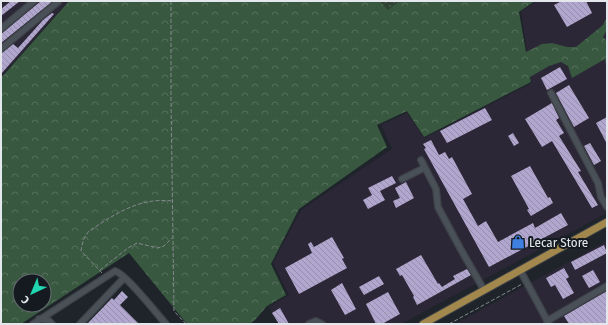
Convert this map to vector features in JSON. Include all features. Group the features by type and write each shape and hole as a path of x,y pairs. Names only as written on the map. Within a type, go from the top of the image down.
{"main road":[{"path":"423,324 607,222"}],"lane":[{"path":"1,29 34,1"},
{"path":"1,49 58,2"},
{"path":"551,92 598,183 601,197 607,207"},
{"path":"421,160 436,189 438,206 484,290"},
{"path":"402,179 424,168"},
{"path":"520,270 548,323 607,286"},
{"path":"33,324 105,276 115,271 124,278 166,324"},
{"path":"80,324 124,278"},
{"path":"39,319 48,320 52,324"},
{"path":"309,324 316,321 322,324"}],"path":[{"path":"171,1 174,311 185,324"},
{"path":"105,276 81,251 84,236 89,230 128,207 151,201 172,201"},
{"path":"99,270 128,248 137,244 158,248 164,246 173,236"},
{"path":"449,324 526,281"}],"shaded area":[{"path":"6,1 68,1 1,77 1,5"},
{"path":"537,1 607,1 607,213 401,324 278,324 269,307 289,295 273,263 301,210 392,149 381,125 407,113 424,138 532,83 521,12"},
{"path":"607,241 607,324 455,324"}],"green space":[{"path":"69,1 380,1 388,10 399,1 535,1 519,12 526,52 542,44 552,43 567,47 576,47 603,25 607,17 607,30 603,37 607,41 607,70 605,59 572,78 568,66 561,62 549,66 530,77 531,82 424,137 407,111 377,125 387,147 299,209 271,264 286,295 267,306 250,324 187,324 129,253 52,304 52,273 12,273 12,313 38,313 21,324 1,324 1,78"},
{"path":"380,1 399,1 388,10"}],"building":[{"path":"11,1 20,1 1,16 1,9"},
{"path":"41,1 53,1 1,43 1,34"},
{"path":"562,1 586,1 592,13 567,27 554,5"},
{"path":"52,13 54,14 1,74 1,53 13,44 18,48 43,20"},
{"path":"560,67 567,79 547,90 541,78"},
{"path":"569,85 589,118 574,127 556,93"},
{"path":"552,103 559,118 556,120 564,133 559,136 581,171 578,172 598,205 592,208 552,141 542,147 525,119"},
{"path":"485,108 492,120 447,143 440,131"},
{"path":"607,117 607,144 596,123"},
{"path":"513,133 519,143 514,146 508,136"},
{"path":"431,140 439,155 445,152 449,159 452,157 472,194 463,199 478,226 486,221 498,242 533,223 535,228 561,213 568,225 489,267 424,149 426,148 423,144"},
{"path":"590,143 601,161 594,165 584,146"},
{"path":"530,166 548,198 550,197 553,203 531,216 527,210 529,209 511,176"},
{"path":"392,176 396,183 380,191 385,200 368,209 363,200 372,195 368,188"},
{"path":"406,182 414,198 396,208 393,201 400,198 395,188"},
{"path":"332,237 344,258 342,259 347,268 299,294 285,268 312,253 308,244 311,242 314,247"},
{"path":"604,245 607,253 575,270 571,262"},
{"path":"421,255 438,284 439,283 442,287 455,279 453,276 467,269 471,275 417,305 413,297 414,296 402,275 400,276 396,269"},
{"path":"564,268 569,277 566,279 574,293 563,299 555,285 551,287 546,278"},
{"path":"593,270 600,282 589,288 582,276"},
{"path":"379,276 384,284 364,295 359,287"},
{"path":"342,283 356,309 345,315 331,290"},
{"path":"122,291 128,297 120,305 139,324 87,324 112,298 114,300"},
{"path":"607,291 607,324 569,324 564,316"},
{"path":"388,292 400,314 382,324 376,324 366,304"},
{"path":"280,308 289,324 279,324 272,313"}],"place":[{"name":"Lecar Store","path":"518,242"}]}
